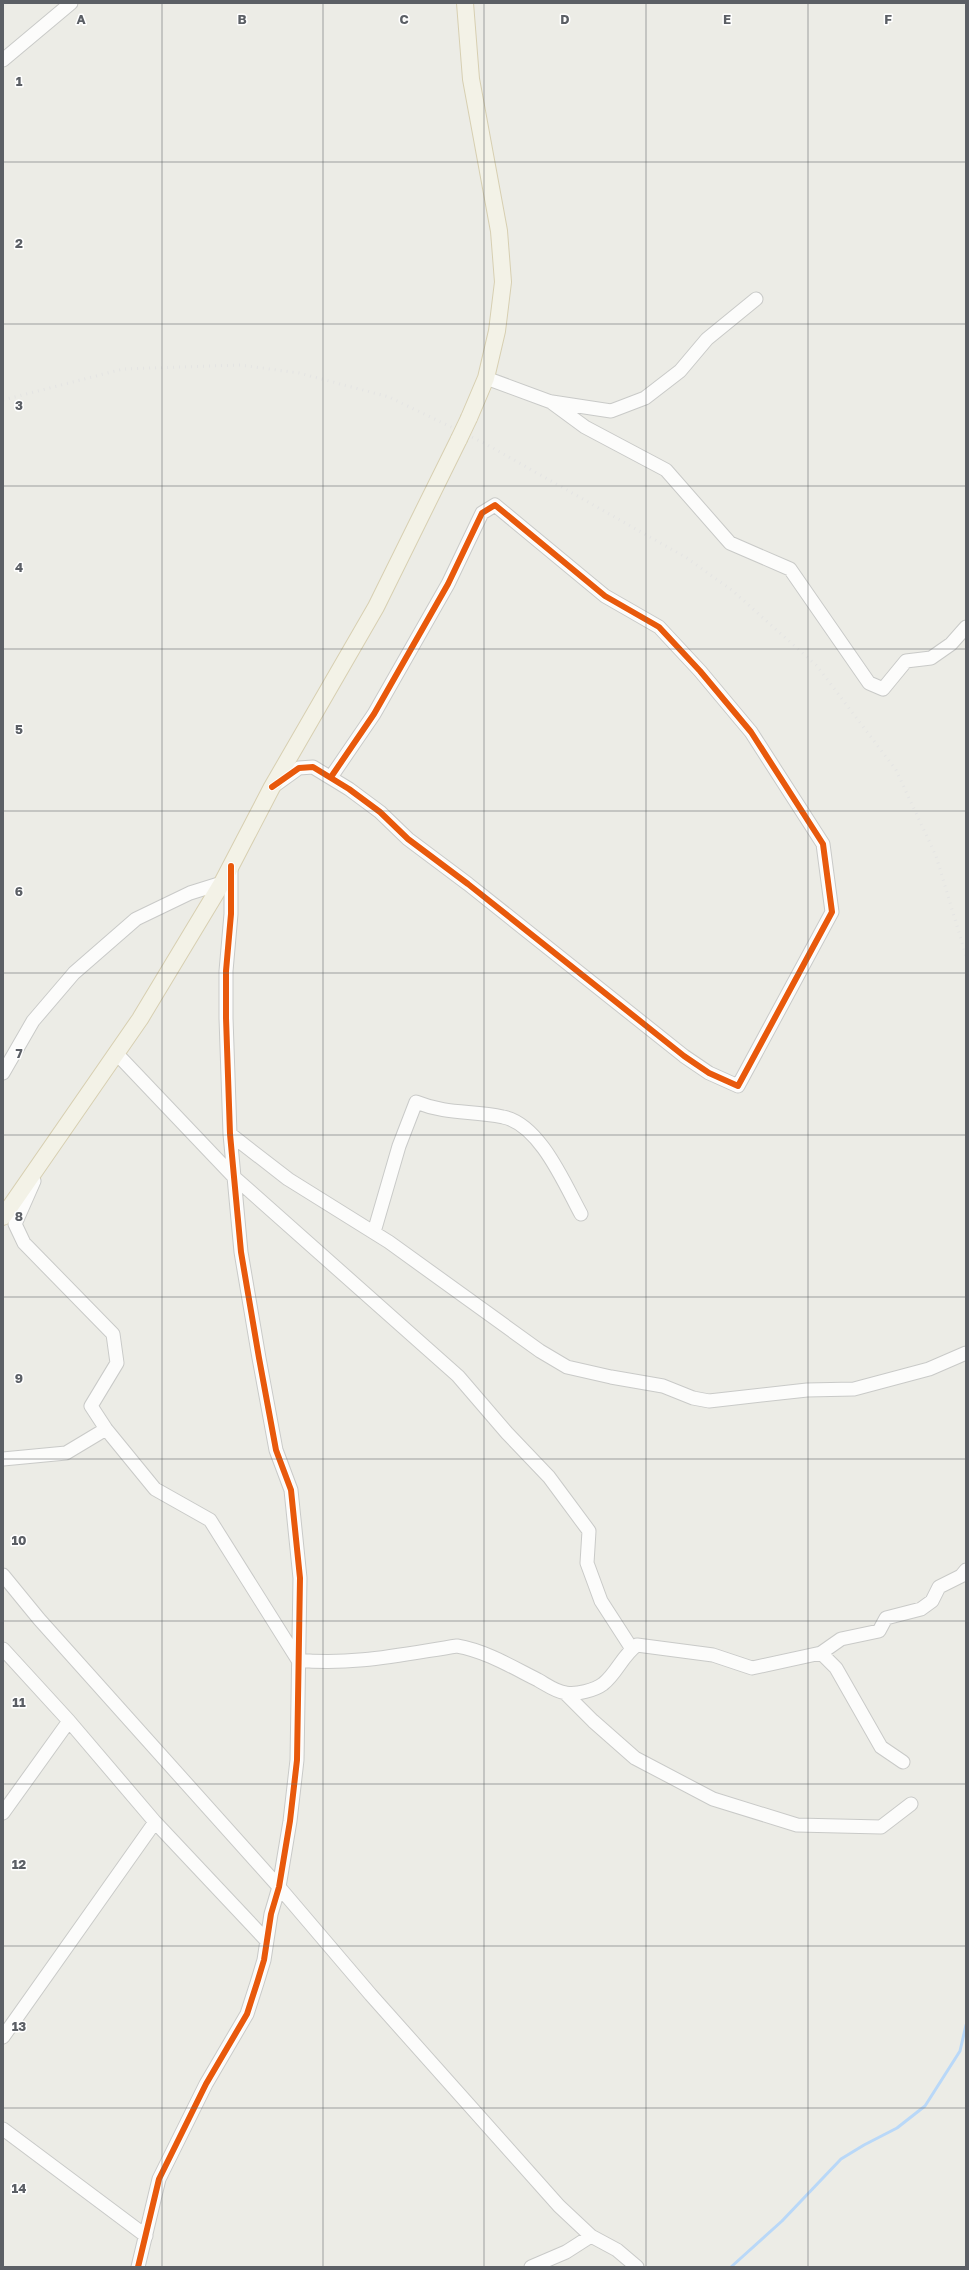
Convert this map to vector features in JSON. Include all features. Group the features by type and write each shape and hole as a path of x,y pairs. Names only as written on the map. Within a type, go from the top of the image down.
{"main road":[{"path":"3,1217 140,1019 222,882 272,787 376,607 459,439 486,378 497,331 503,282 499,231 471,78 465,3"}],"street":[{"path":"3,60 55,8 71,3"},
{"path":"486,378 551,402 611,411 645,398 680,371 708,339 756,299"},
{"path":"551,402 585,427 666,470 730,542 790,569 869,683 883,688 906,661 930,658 951,644 966,627"},
{"path":"272,787 299,768 313,767 331,777 380,812 408,840 468,884 684,1056 709,1073 738,1086 832,912 824,844 751,732 700,670 659,627 605,596 495,505 482,513 437,605 374,714 331,777"},
{"path":"138,2267 159,2179 206,2084 247,2014 264,1960 271,1914 279,1887 290,1820 297,1760 300,1578 291,1490 276,1450 241,1252 230,1134 226,971 231,914 231,866"},
{"path":"3,1073 33,1021 74,973 136,919 190,893 222,882"},
{"path":"116,1053 234,1177 458,1376 507,1433 550,1477 589,1531 587,1563 596,1588 601,1601 632,1649"},
{"path":"374,1232 399,1146 416,1102 449,1112 505,1117 522,1126 538,1142 550,1159 580,1214"},
{"path":"230,1134 288,1180 374,1232 449,1283 540,1351 567,1367 611,1377 663,1386 694,1398 709,1401 806,1390 854,1389 929,1369 966,1353"},
{"path":"44,1158 15,1224 24,1243 113,1334 117,1363 91,1406 106,1429 155,1489 210,1520 298,1660"},
{"path":"3,1459 66,1453 106,1429"},
{"path":"565,1693 579,1694 602,1685 613,1675 627,1652 637,1645 654,1646 713,1655 752,1668 821,1653 841,1639 879,1631 886,1618 921,1608 932,1601 939,1587 961,1576 966,1570"},
{"path":"3,1575 39,1619 279,1887 381,2006 559,2206 591,2236 617,2250 638,2267"},
{"path":"298,1660 324,1663 346,1662 457,1646 467,1648 500,1661 565,1693 593,1722 635,1758 713,1799 797,1825 881,1826 911,1804"},
{"path":"3,1649 69,1721 155,1822 267,1941"},
{"path":"821,1653 836,1668 881,1748 903,1762"},
{"path":"3,1813 69,1721"},
{"path":"3,2037 155,1822"},
{"path":"3,2129 146,2236"},
{"path":"531,2267 566,2252 591,2236"}],"waterway":[{"path":"731,2267 782,2221 841,2159 897,2128 925,2106 960,2051 966,2025"}],"railway":[{"path":"3,400 123,369 240,365 299,373 389,397 484,443 687,558 733,591 817,666 896,770 936,856 966,956"}],"cycle path":[{"path":"272,787 299,768 313,767 349,789 380,812 408,839 468,884 684,1056 709,1073 738,1086 832,912 823,844 751,732 700,671 659,627 605,596 495,505 482,513 448,584 374,714 331,777"},
{"path":"138,2267 159,2179 206,2084 247,2014 257,1983 264,1960 271,1914 279,1887 290,1821 297,1760 300,1578 291,1490 276,1450 259,1358 241,1252 230,1134 226,971 231,914 231,866"}]}
